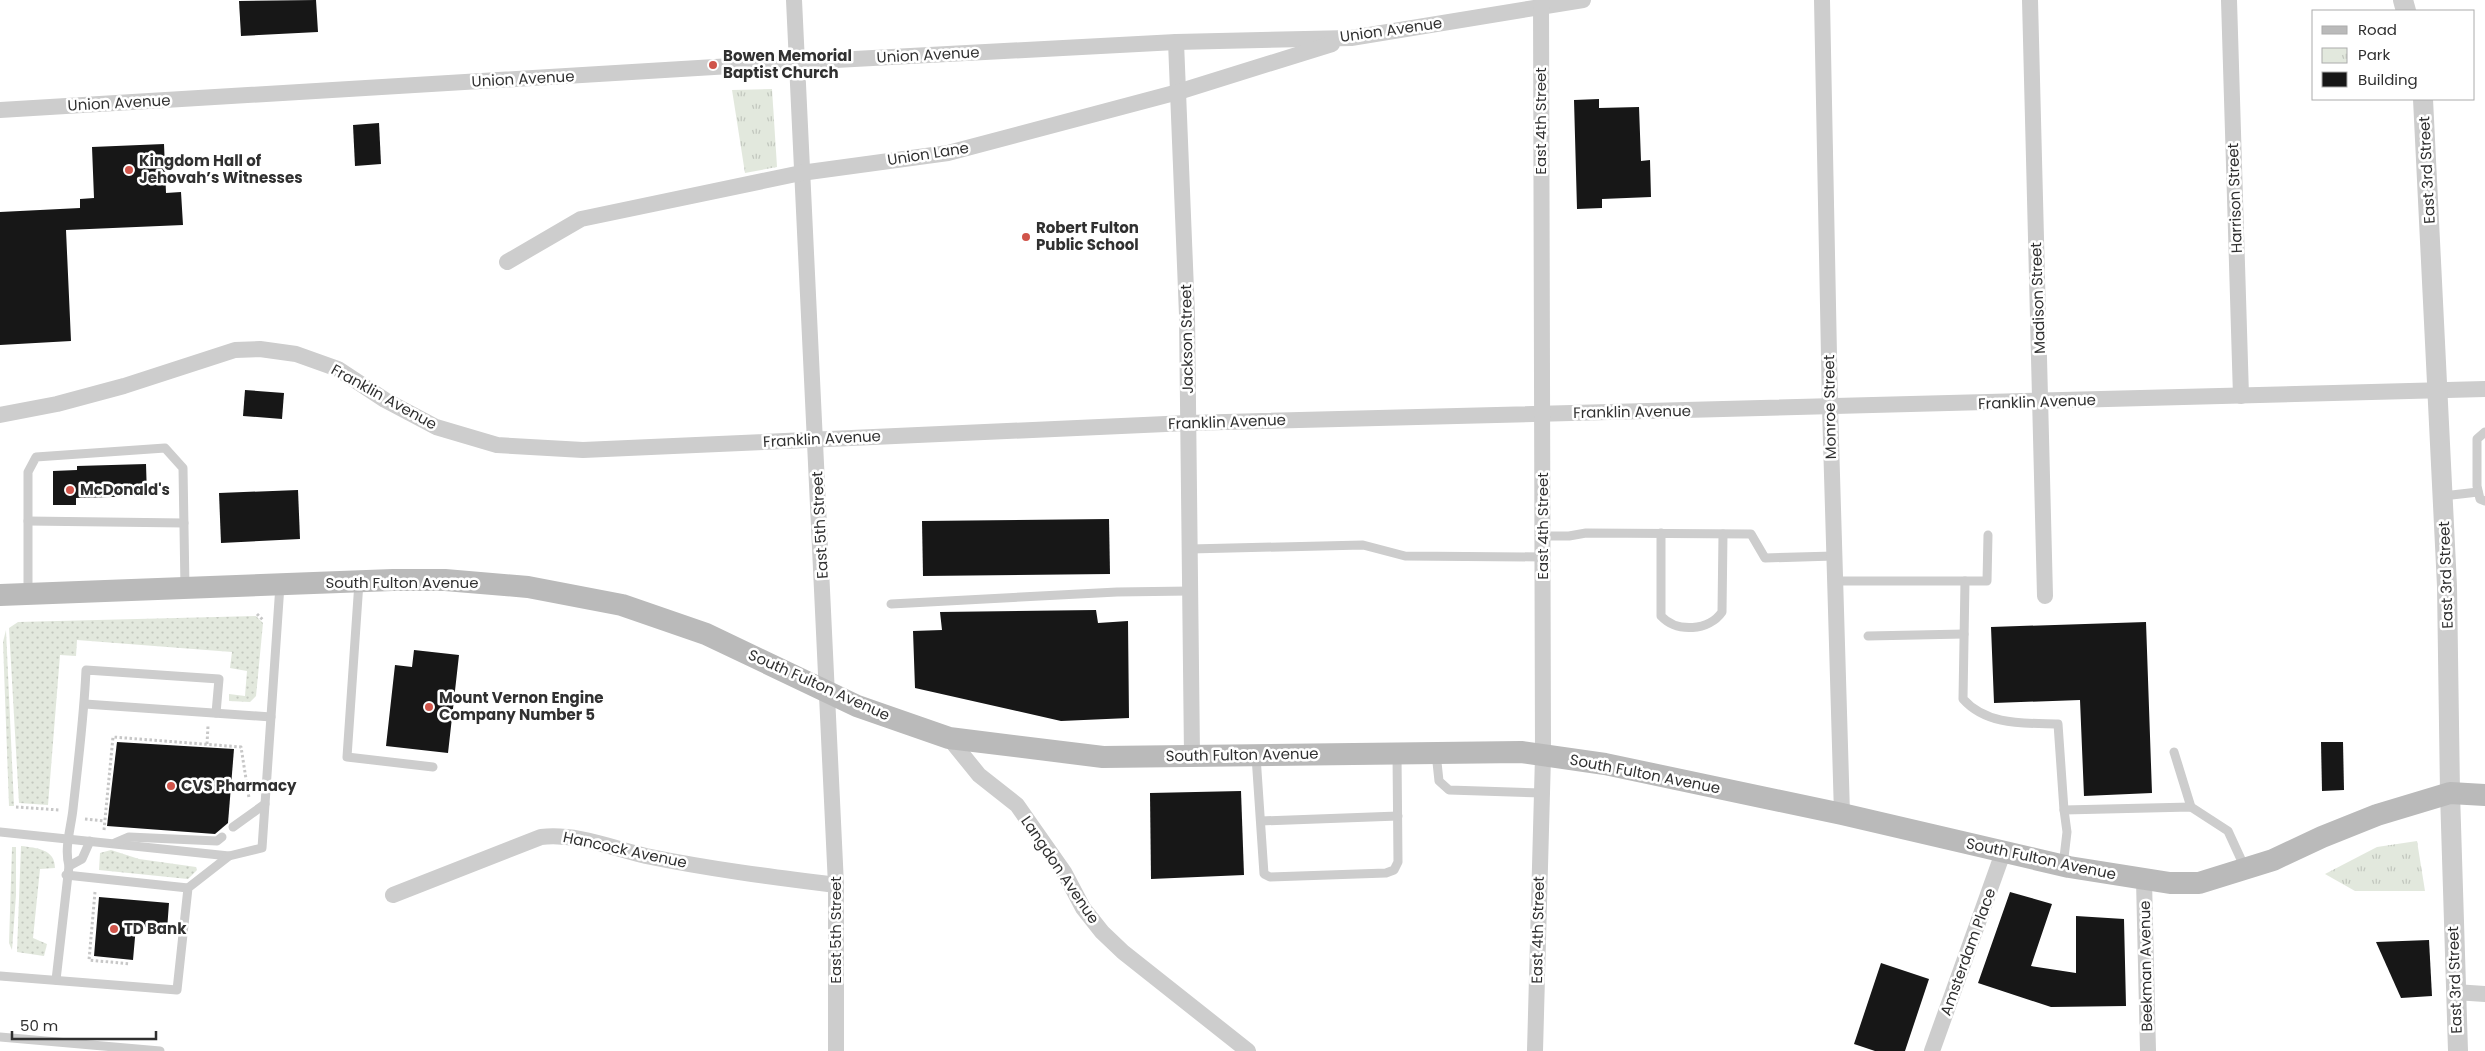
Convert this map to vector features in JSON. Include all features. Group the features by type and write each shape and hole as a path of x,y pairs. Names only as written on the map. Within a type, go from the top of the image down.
{"main road":[{"name":"South Fulton Avenue","path":"0,594 28,595 219,585 280,585 359,581 445,580 528,587 622,605 706,634 857,706 949,738 1103,756 1521,752 1605,764 1842,814 2063,866 2170,884 2199,883 2274,860 2322,837 2377,815 2450,793 2485,795"}],"street":[{"name":"East 5th Street","path":"794,0 836,885 836,1051"},
{"name":"Union Avenue","path":"0,110 798,62 1176,42 1351,38 1541,3 1583,0"},
{"name":"Monroe Street","path":"1822,0 1830,407 1842,814"},
{"name":"Madison Street","path":"2030,0 2045,596"},
{"name":"Harrison Street","path":"2229,0 2241,396"},
{"name":"East 4th Street","path":"1535,1051 1543,756 1541,3"},
{"name":"Union Lane","path":"507,262 580,219 801,172 948,153 1178,92 1351,38"},
{"name":"Jackson Street","path":"1176,42 1187,315 1192,755"},
{"name":"East 3rd Street","path":"2423,100 2447,586 2450,793 2458,1051"},
{"name":"Franklin Avenue","path":"0,415 57,404 124,386 235,350 260,350 296,354 338,369 385,400 436,428 497,445 583,450 1188,423 2485,389"},
{"name":"Langdon Avenue","path":"949,738 979,775 1017,805 1064,872 1083,908 1102,932 1123,952 1248,1051"},
{"name":"Hancock Avenue","path":"393,895 541,837 557,835 645,855 747,874 836,885"},
{"name":"Amsterdam Place","path":"1932,1051 2000,861 2005,853"},
{"name":"Beekman Avenue","path":"2144,880 2148,1051"},
{"path":"2455,992 2485,994"}],"lane":[{"path":"2485,432 2477,439 2478,492 2480,499 2485,501"},
{"path":"28,595 28,472 36,457 166,448 183,468 185,588"},
{"path":"2443,496 2478,492"},
{"path":"28,521 184,523"},
{"path":"1543,536 1569,536 1586,533 1751,534 1765,558 1834,556"},
{"path":"1661,533 1661,616 1668,624 1678,627 1709,625 1716,621 1722,612 1723,534"},
{"path":"1835,581 1987,580 1988,535"},
{"path":"1190,548 1363,545 1405,556 1543,557"},
{"path":"359,581 347,756 433,767"},
{"path":"1965,581 1963,699 1969,706 2006,723 2058,724 2067,832 2063,866"},
{"path":"0,832 229,856 262,848 280,585"},
{"path":"891,604 1107,592 1190,591"},
{"path":"1868,636 1964,634"},
{"path":"56,980 67,871 65,852 70,838 85,704 86,670 219,679 218,714"},
{"path":"85,704 271,717"},
{"path":"2174,752 2191,807"},
{"path":"1256,754 1264,874 1270,877 1386,873 1394,870 1398,862 1397,753"},
{"path":"1436,753 1439,781 1449,790 1542,793"},
{"path":"233,827 265,804"},
{"path":"2064,810 2191,807 2228,831 2245,869"},
{"path":"1261,821 1398,816"},
{"path":"115,843 129,837 217,841 222,837"},
{"path":"67,871 82,859 90,841"},
{"path":"67,871 96,877 188,888 229,856"},
{"path":"0,976 176,990 188,888"},
{"path":"0,1037 160,1051"}],"path":[{"path":"258,614 262,617 264,623"},
{"path":"207,744 208,725 218,714"},
{"path":"103,842 113,737 241,747 252,814"},
{"path":"96,877 90,960 130,964"}],"green space":[{"path":"772,89 777,167 745,173 732,90"},
{"path":"256,616 263,623 256,696 250,702 229,701 229,694 245,696 247,671 230,668 232,652 77,640 76,656 60,655 48,805 19,803 9,628 18,622"},
{"path":"6,630 14,806 9,806 3,642"},
{"path":"2417,841 2425,891 2355,891 2325,874 2377,847"},
{"path":"21,846 44,851 52,857 54,862 55,868 40,869 33,938 47,944 44,956 17,952"},
{"path":"12,847 16,847 16,895 12,950 9,943"},
{"path":"111,850 139,859 196,867 197,870 188,879 99,870 100,853"}],"building":[{"path":"316,0 318,32 241,36 239,1"},
{"path":"1599,99 1599,108 1639,107 1641,161 1650,160 1651,197 1602,199 1602,208 1577,209 1574,100"},
{"path":"379,123 381,164 355,166 353,125"},
{"path":"164,144 166,193 181,192 183,225 66,230 71,341 0,345 0,212 80,208 80,199 94,198 92,147"},
{"path":"245,390 284,393 282,419 243,416"},
{"path":"146,464 147,496 76,498 76,505 53,505 53,471 77,470 77,466"},
{"path":"298,490 300,539 221,543 219,493"},
{"path":"1109,519 1110,574 923,576 922,521"},
{"path":"1096,610 1098,623 1128,621 1129,718 1061,721 915,688 913,631 942,630 940,612"},
{"path":"2146,622 2152,793 2084,796 2080,700 1994,703 1991,627"},
{"path":"414,650 459,655 448,753 386,746 395,665 412,667"},
{"name":"CVS Pharmacy","path":"117,742 234,749 228,823 215,834 107,826"},
{"path":"2321,742 2343,742 2344,790 2322,791"},
{"path":"1241,791 1244,875 1151,879 1150,793"},
{"path":"2010,892 2052,904 2031,966 2076,973 2076,916 2124,919 2126,1006 2051,1007 1978,983"},
{"path":"99,897 169,903 167,930 136,926 133,960 94,956"},
{"path":"2429,940 2432,996 2401,998 2376,942"},
{"path":"1881,963 1929,979 1905,1051 1875,1051 1854,1044"}],"place":[{"name":"Bowen Memorial Baptist Church","path":"713,65"},
{"name":"Kingdom Hall of Jehovah’s Witnesses","path":"129,170"},
{"name":"Robert Fulton Public School","path":"1026,237"},
{"name":"McDonald's","path":"70,490"},
{"name":"Mount Vernon Engine Company Number 5","path":"429,707"},
{"name":"CVS Pharmacy","path":"171,786"},
{"name":"TD Bank","path":"114,929"}]}
